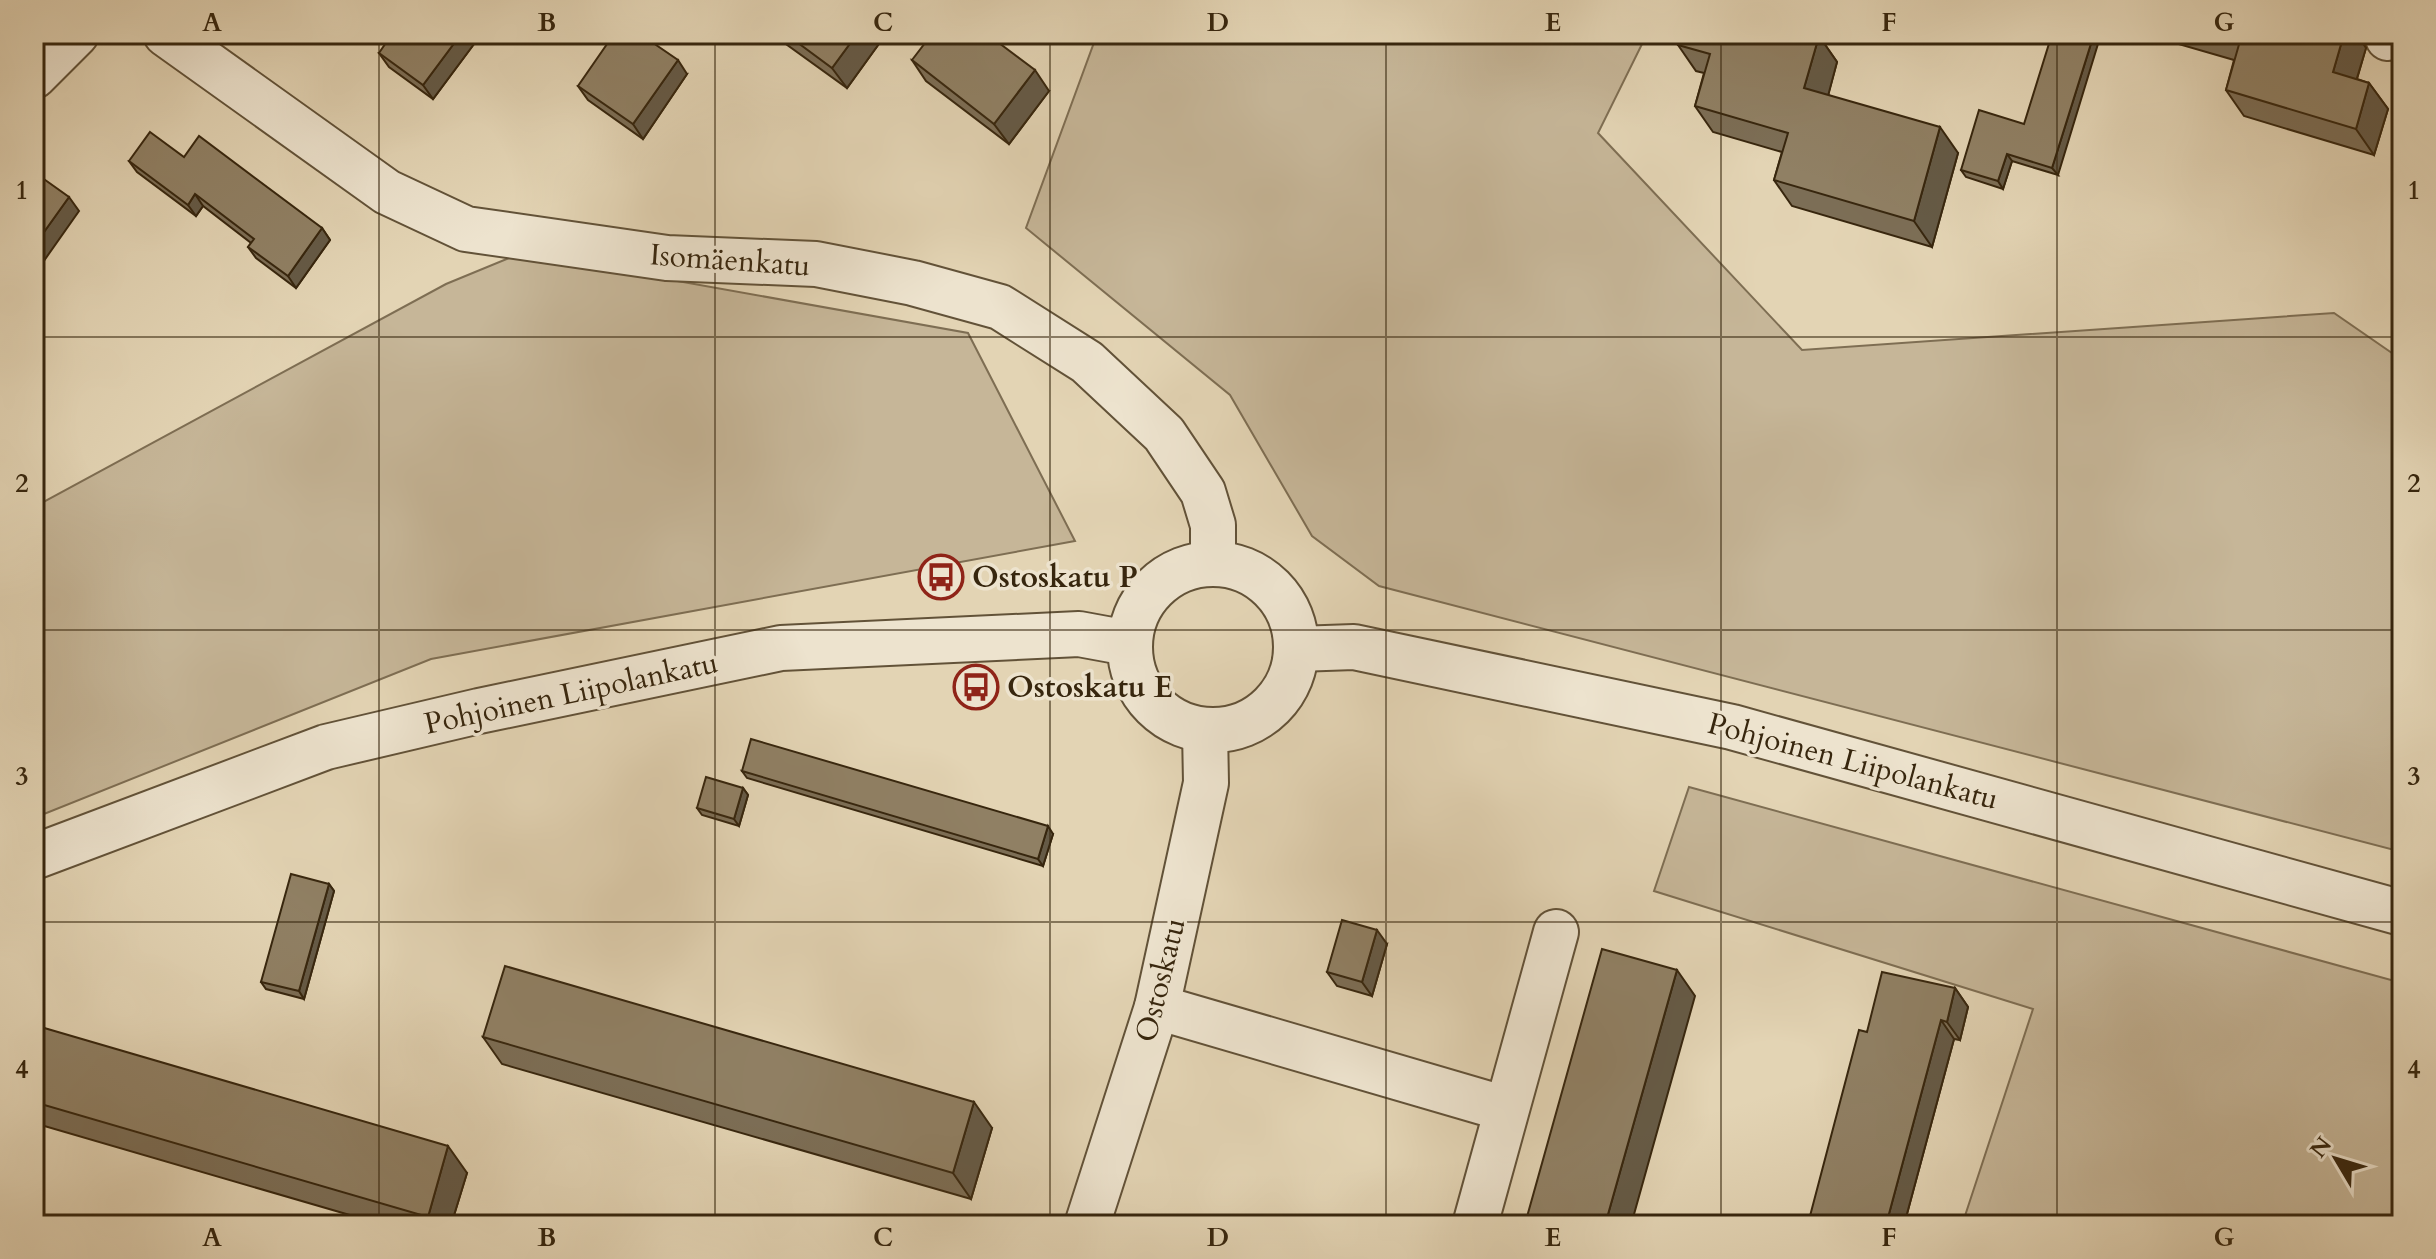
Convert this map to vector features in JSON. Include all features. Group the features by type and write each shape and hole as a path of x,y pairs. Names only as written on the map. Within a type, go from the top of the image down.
{"street":[{"path":"34,76 76,34"},
{"name":"Isomäenkatu","path":"166,34 387,192 466,229 667,258 816,264 913,283 1000,307 1087,362 1164,434 1203,492 1213,525 1213,562"},
{"path":"1213,562 1252,572 1269,584 1287,607 1297,649 1287,685 1269,708 1234,728 1205,730 1176,723 1152,706 1132,672 1128,643 1140,603 1177,570 1213,562"},
{"name":"Pohjoinen Liipolankatu","path":"34,857 326,747 479,711 781,648 1079,634 1128,643"},
{"name":"Pohjoinen Liipolankatu","path":"1297,649 1354,647 1732,727 2402,913"},
{"name":"Ostoskatu","path":"1087,1225 1157,1007 1206,783 1205,730"},
{"path":"1475,1225 1556,932"},
{"path":"1157,1007 1506,1109"}],"shaded area":[{"path":"1092,34 1647,34 1598,133 1802,350 2334,313 2402,360 2402,852 1379,586 1312,536 1230,395 1026,228 1096,37"},
{"path":"521,253 968,333 1075,541 431,659 34,818 34,507 446,284"},
{"path":"1689,787 2402,983 2402,1225 1962,1225 2033,1009 1654,891"}],"building":[{"path":"392,34 461,34 423,85 379,53"},
{"path":"614,34 640,34 678,60 633,124 578,86"},
{"path":"786,34 857,34 832,68"},
{"path":"932,34 987,34 1035,70 994,124 912,60"},
{"path":"1681,34 1819,36 1804,88 1940,127 1914,221 1774,180 1788,133 1695,106 1710,54 1678,45"},
{"path":"2052,34 2094,34 2052,168 2007,154 1998,181 1961,170 1979,110 2024,124"},
{"path":"2215,34 2344,34 2333,72 2369,83 2356,129 2226,90 2240,41"},
{"path":"150,132 184,157 199,136 322,228 288,276 248,247 254,239 195,194 188,205 129,161"},
{"path":"34,172 69,197 34,246"},
{"path":"751,739 1048,826 1038,859 742,771"},
{"path":"706,777 743,788 734,819 697,808"},
{"path":"291,874 329,884 299,991 261,982"},
{"path":"1342,920 1377,930 1362,982 1327,972"},
{"path":"1602,949 1677,970 1605,1225 1525,1224"},
{"path":"505,966 974,1102 953,1173 483,1037"},
{"path":"1882,972 1955,988 1947,1022 1941,1020 1886,1225 1843,1225 1810,1216 1859,1030 1867,1032"},
{"path":"34,1025 448,1146 428,1217 34,1102"}],"place":[{"name":"Ostoskatu P","path":"941,577"},
{"name":"Ostoskatu E","path":"976,687"}]}
